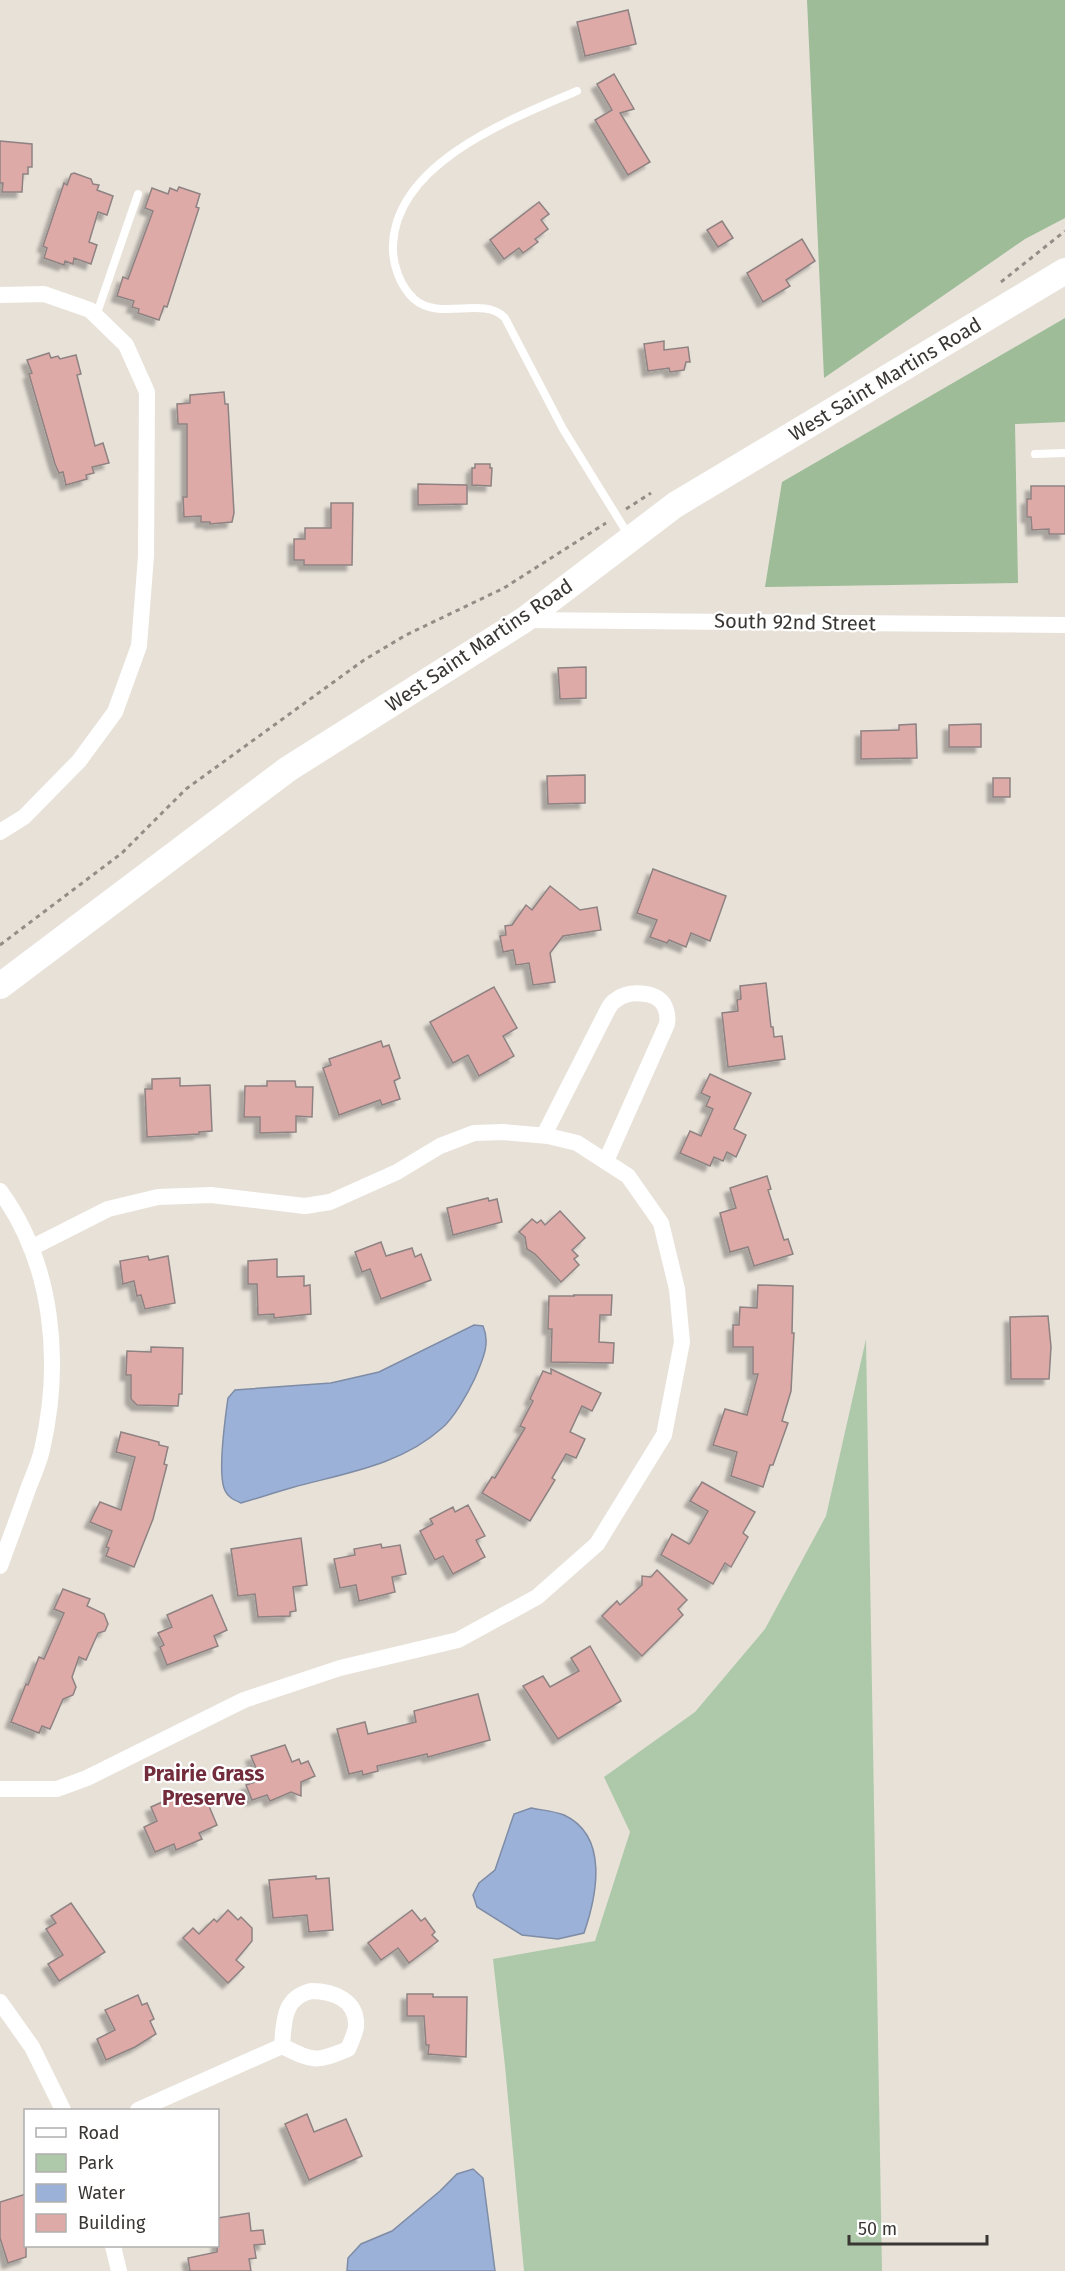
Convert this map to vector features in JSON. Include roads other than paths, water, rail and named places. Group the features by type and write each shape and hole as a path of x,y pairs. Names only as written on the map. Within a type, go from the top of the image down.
{"main road":[{"name":"West Saint Martins Road","path":"0,986 288,769 524,620 675,505 1065,271"}],"street":[{"path":"0,295 44,294 90,310 126,345 147,392 146,556 139,646 115,712 79,761 24,817 0,832"},
{"name":"South 92nd Street","path":"524,620 1065,625"},
{"path":"544,1135 607,1011 616,999 627,994 650,995 665,1006 667,1024 606,1161"},
{"path":"0,1789 57,1790 87,1778 244,1700 340,1668 458,1640 537,1598 597,1544 664,1435 682,1342 677,1289 661,1223 628,1176 577,1143 544,1135 503,1132 474,1133 440,1146 397,1172 330,1202 305,1206 211,1195 158,1197 108,1209 31,1248"},
{"path":"0,1191 13,1209 31,1248 44,1285 51,1332 52,1394 41,1452 0,1566"},
{"path":"325,1991 342,1997 356,2016 356,2029 348,2049 326,2059 315,2060 304,2057 282,2046 287,2010 293,1999 301,1994 325,1991"},
{"path":"0,2002 32,2047 63,2109"},
{"path":"140,2109 282,2046"},
{"path":"113,2247 119,2271"}],"lane":[{"path":"577,91 507,120 454,152 421,182 402,210 396,224 393,249 400,280 422,305 444,310 490,310 499,312 505,318 563,429 631,539"},
{"path":"96,316 138,194"},
{"path":"1035,454 1065,453"}],"water":[{"path":"474,1325 483,1326 486,1339 485,1352 478,1372 465,1398 451,1418 426,1441 409,1451 372,1466 241,1503 227,1494 222,1480 223,1444 228,1398 235,1390 331,1383 379,1372"},
{"path":"531,1808 564,1815 578,1825 588,1837 594,1852 596,1868 593,1901 584,1933 558,1939 522,1935 477,1907 473,1895 479,1883 495,1870 514,1814"},
{"path":"473,2169 483,2178 495,2271 347,2271 348,2258 361,2244 392,2231 457,2174"}],"district":[{"name":"Prairie Grass Preserve","path":"204,1786"}]}
